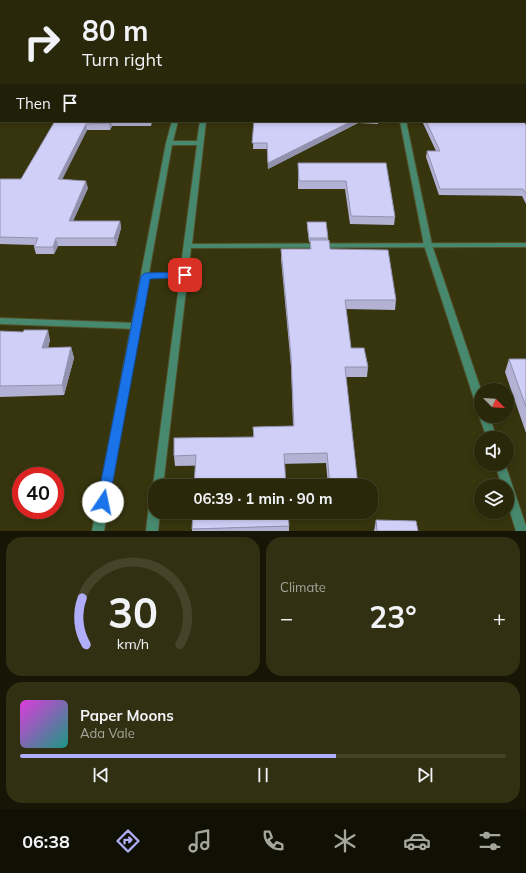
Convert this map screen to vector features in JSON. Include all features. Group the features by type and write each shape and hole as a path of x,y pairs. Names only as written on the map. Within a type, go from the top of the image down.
{"street":[{"path":"98,531 169,143 175,122"},
{"path":"159,479 203,122"},
{"path":"403,122 428,245 474,384"},
{"path":"169,143 200,143"},
{"path":"188,246 526,245"},
{"path":"145,276 185,275"},
{"path":"0,321 136,326"},
{"path":"502,471 522,531"},
{"path":"152,531 153,519"}],"building":[{"path":"54,122 110,122 86,124 58,179 86,181 69,221 120,221 114,238 56,238 53,247 34,247 38,238 0,237 0,179 21,179"},
{"path":"254,122 350,122 268,163 267,143 252,143"},
{"path":"426,122 524,122 526,125 526,194 523,189 440,189 427,151 440,151"},
{"path":"298,163 386,163 395,217 351,216 346,181 299,181"},
{"path":"307,222 326,222 328,238 309,238"},
{"path":"310,240 329,240 330,249 388,250 396,300 345,300 351,348 364,348 368,367 345,367 357,479 329,479 327,453 284,454 286,479 194,479 196,455 174,456 174,438 254,437 253,427 294,426 291,356 281,249 311,249"},
{"path":"24,330 48,330 42,348 71,347 62,385 0,386 0,331 23,332"},
{"path":"509,359 526,359 526,407"},
{"path":"193,519 288,519 289,526 192,529"},
{"path":"376,520 416,521 418,531 377,531"}],"route":[{"path":"103,502 145,276 185,275"}]}
